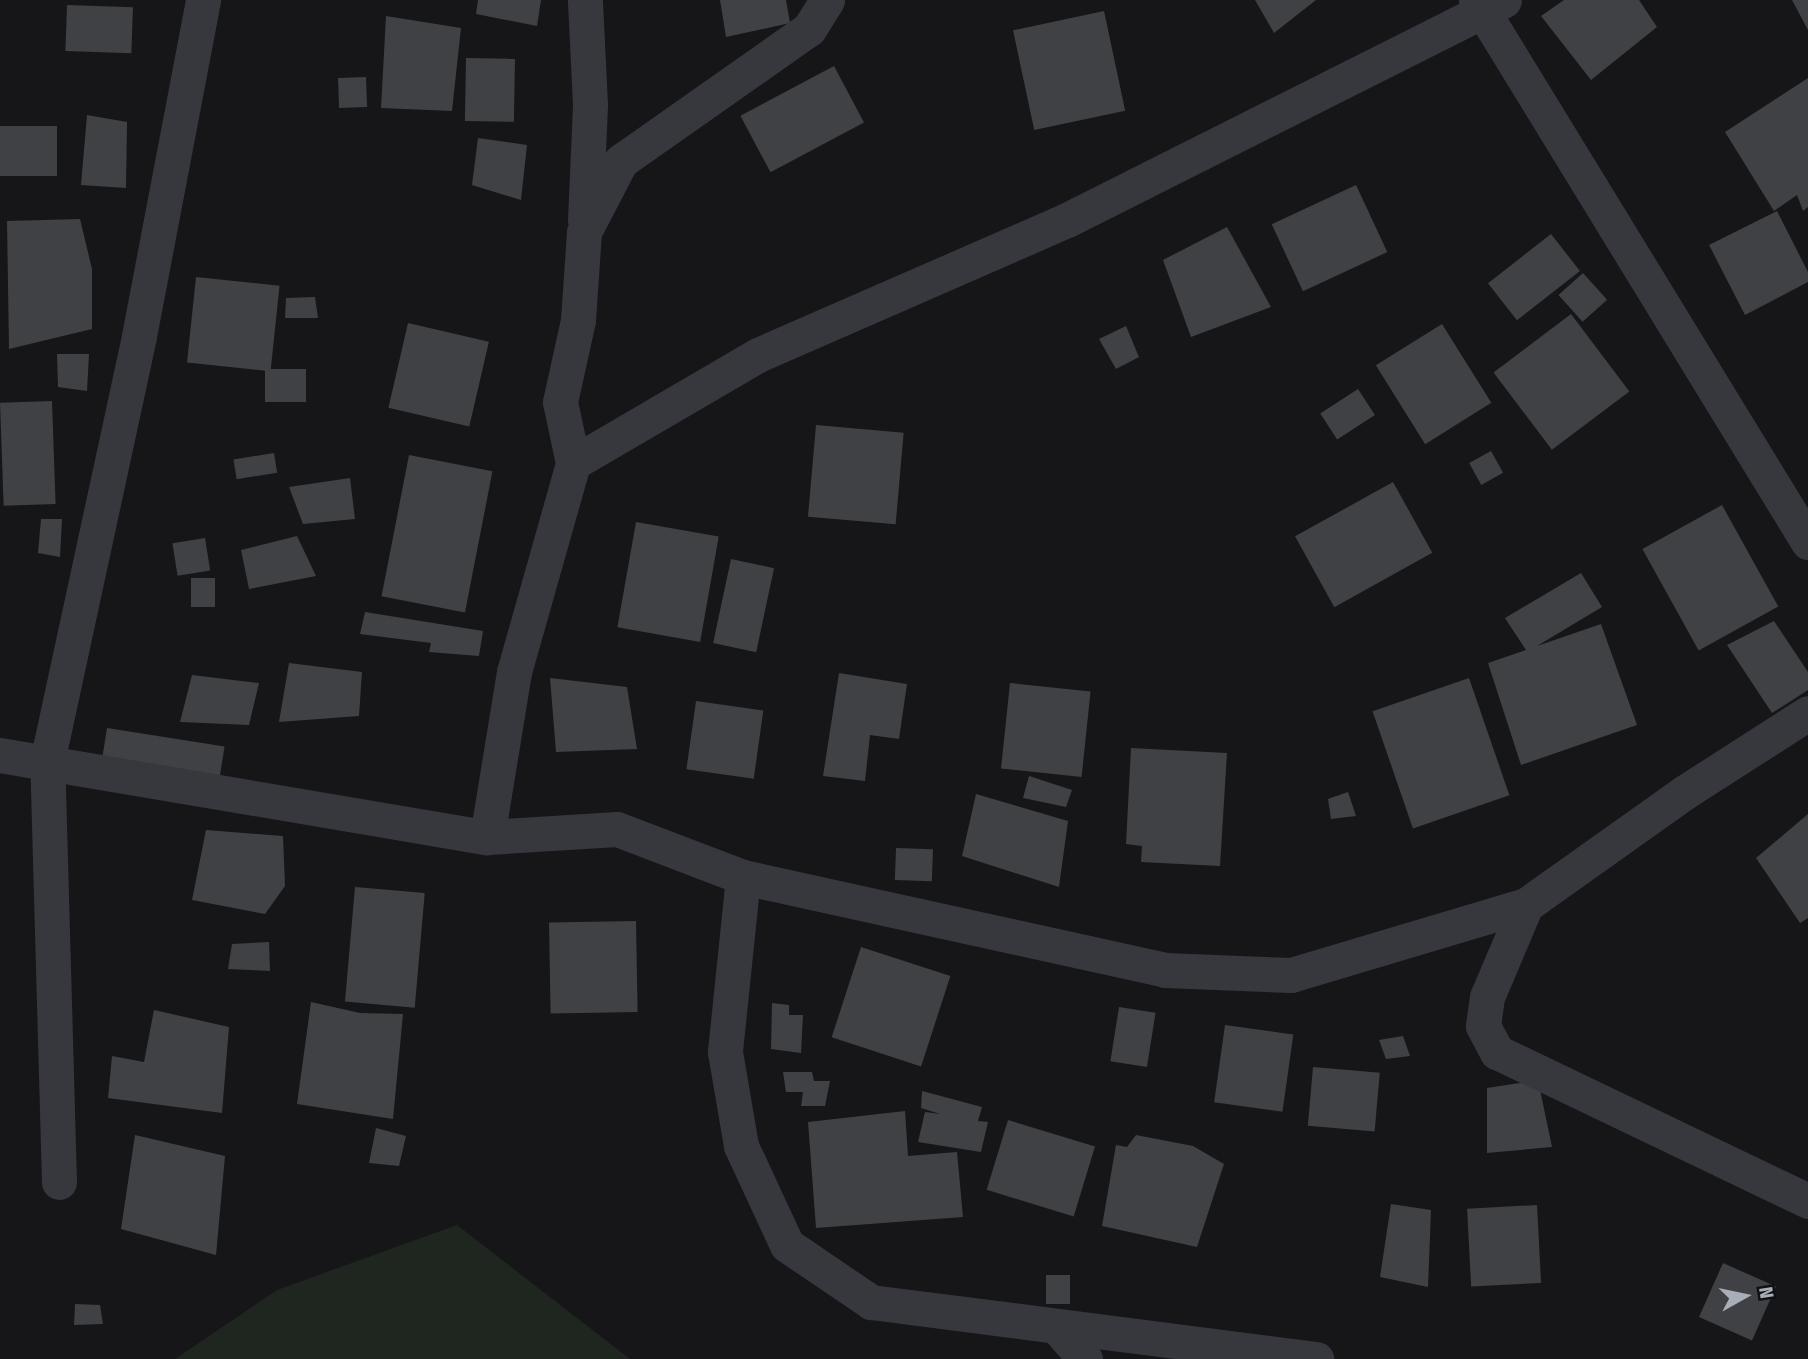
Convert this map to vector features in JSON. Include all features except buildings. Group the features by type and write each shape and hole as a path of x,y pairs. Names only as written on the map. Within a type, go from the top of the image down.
{"street":[{"path":"59,1182 47,762 139,336 203,0"},
{"path":"487,837 514,672 573,463 560,402 578,320 584,232 590,104 585,0"},
{"path":"584,232 621,161 809,29 827,0"},
{"path":"573,463 758,355 1067,220 1487,3 1808,541"},
{"path":"0,755 487,837 617,829 743,877 1165,970 1291,975 1527,905 1685,792 1808,713"},
{"path":"743,877 725,1052 741,1146 788,1245 871,1302 1316,1359"},
{"path":"1527,905 1486,997 1483,1026 1497,1052 1808,1201"},
{"path":"1056,1326 1085,1359"}],"shaded area":[{"path":"457,1225 630,1359 175,1359 277,1290"}]}
